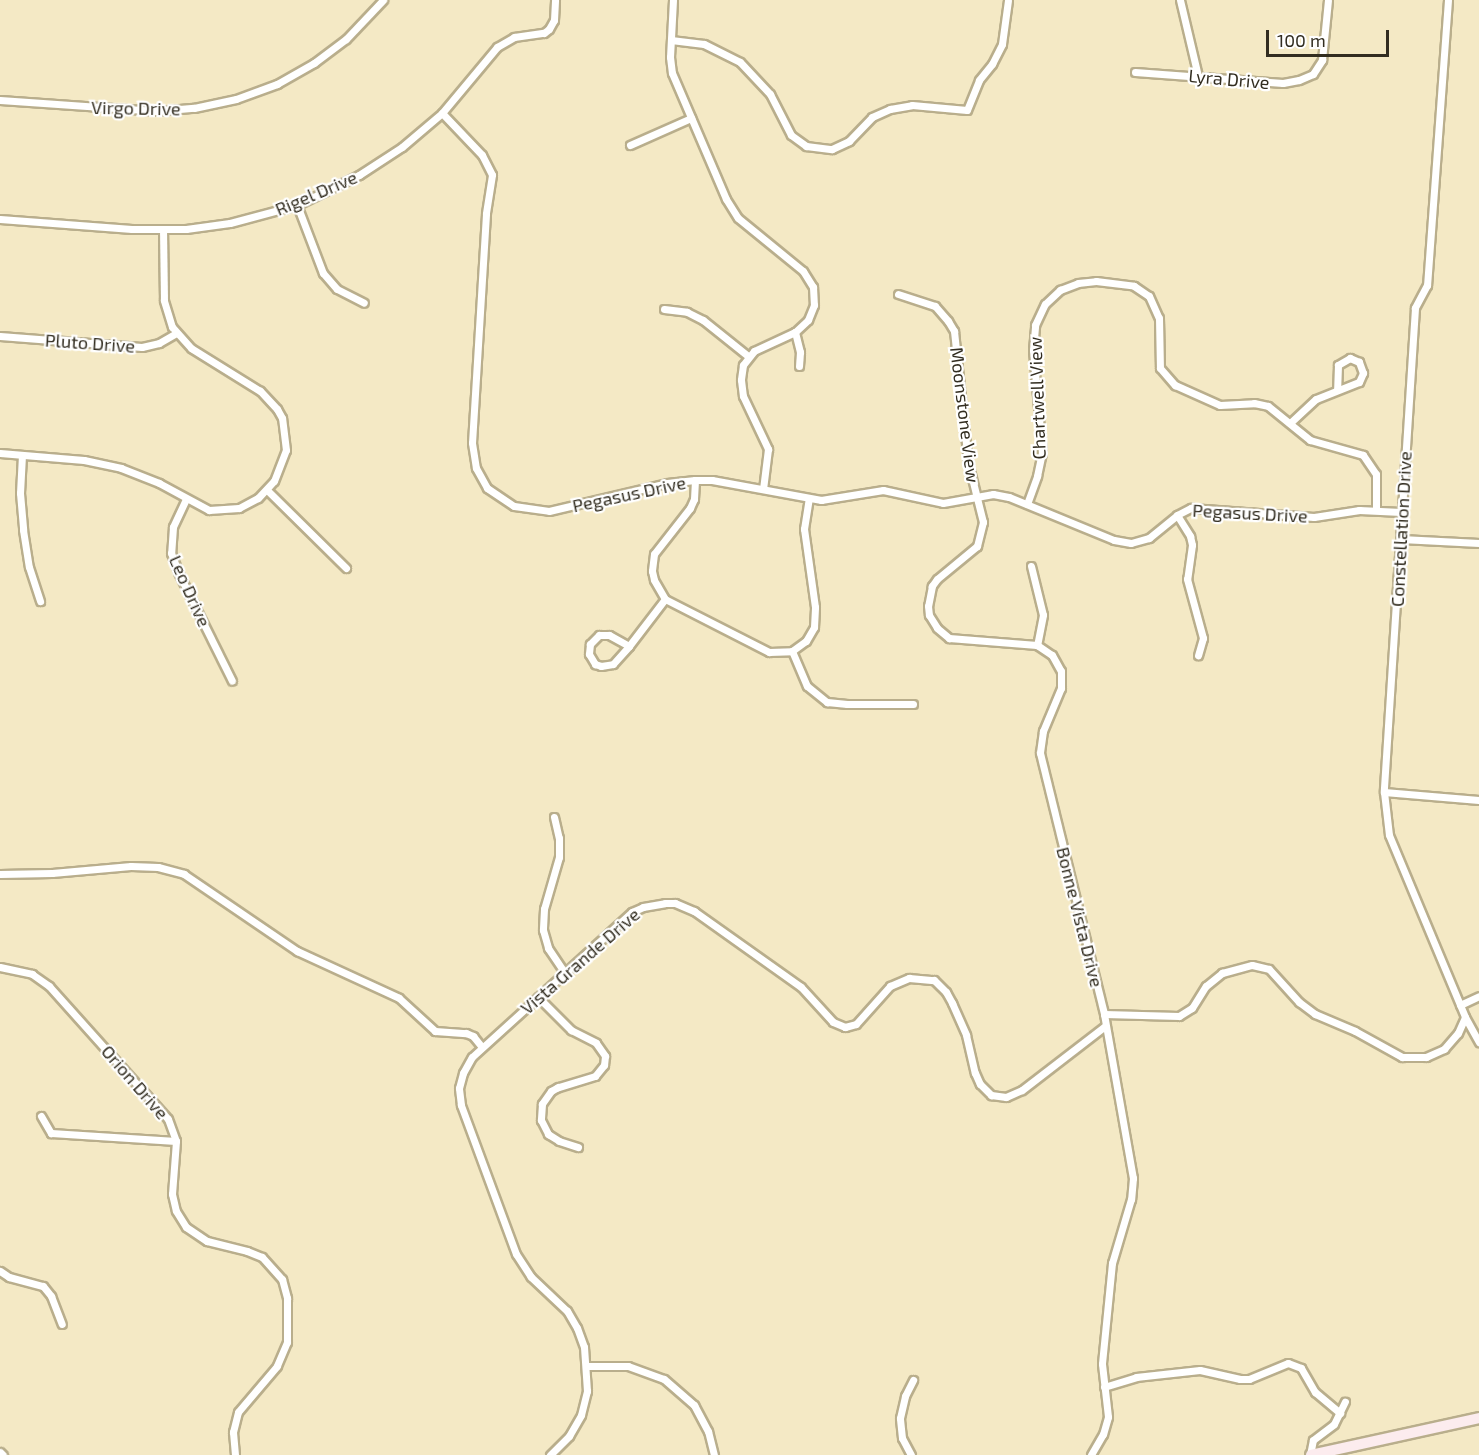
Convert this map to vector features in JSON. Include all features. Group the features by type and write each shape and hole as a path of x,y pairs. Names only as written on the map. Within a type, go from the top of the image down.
{"street":[{"name":"Virgo Drive","path":"0,100 156,111 194,108 236,99 277,84 315,63 346,39 383,0"},
{"name":"Rigel Drive","path":"0,219 163,230 230,223 297,205 334,188 382,161 442,113 497,47 514,37 549,29 554,20 555,0"},
{"path":"674,0 670,40 672,73 732,210 810,279 815,296 812,313 795,332 763,345 748,356 742,373 741,388 768,449 763,489"},
{"path":"670,40 704,44 740,62 771,94 791,135 806,146 815,149 841,146 872,117 901,106 912,105 964,111 969,107 979,80 992,64 1002,44 1008,0"},
{"path":"1180,0 1198,76"},
{"name":"Lyra Drive","path":"1136,72 1283,83 1306,78 1318,68 1324,52 1328,0"},
{"name":"Constellation Drive","path":"1448,0 1427,285 1415,308 1384,792 1389,835 1465,1017 1479,1042"},
{"name":"Pegasus Drive","path":"442,113 482,155 492,175 486,214 472,442 476,468 488,488 514,506 549,511 668,483 695,480 763,489 809,499 828,500 883,490 944,503 1000,495 1114,540 1131,543 1149,538 1185,509 1198,507 1314,517 1376,510 1401,512"},
{"path":"630,145 691,118"},
{"path":"297,205 323,273 337,289 364,303"},
{"path":"0,453 103,463 142,476 209,510 228,510 249,504 267,490 280,472 286,450 284,429 277,409 260,391 191,348 176,333 168,319 164,300 163,230"},
{"name":"Chartwell View","path":"1027,504 1042,453 1033,350 1035,325 1045,304 1069,285 1095,281 1134,286 1142,290 1158,310 1158,360 1168,380 1211,403 1268,406 1310,440 1354,451 1369,461 1378,482 1376,510"},
{"name":"Moonstone View","path":"898,294 935,306 954,331 968,462 976,497"},
{"path":"664,309 687,312 703,320 748,356"},
{"path":"795,332 800,352 799,366"},
{"name":"Pluto Drive","path":"0,336 142,347 159,343 176,333"},
{"path":"1290,423 1310,404 1359,381 1363,373 1359,362 1350,358 1338,365 1337,390"},
{"path":"22,455 20,493 23,530 29,567 40,602"},
{"path":"695,480 694,499 690,508 654,554 652,571 665,599 759,649 776,653 792,651 811,634 816,618 804,529 809,499"},
{"path":"267,490 346,568"},
{"path":"976,497 983,522 981,539 972,552 937,579 929,596 929,615 942,634 956,640 1037,645 1043,615 1031,566"},
{"name":"Leo Drive","path":"186,500 173,527 171,553 179,574 232,681"},
{"path":"1177,515 1190,536 1192,545 1187,579 1203,638 1198,655"},
{"path":"1401,539 1479,543"},
{"path":"629,646 609,635 599,636 590,644 589,654 595,664 607,667 615,663 629,646 665,599"},
{"name":"Bonne Vista Drive","path":"1037,645 1052,656 1061,671 1061,688 1043,730 1040,753 1104,1014 1133,1178 1131,1199 1112,1263 1102,1364 1108,1417 1103,1434 1091,1455"},
{"path":"792,651 807,686 827,702 914,704"},
{"path":"1384,792 1479,800"},
{"path":"554,817 559,838 559,857 544,909 543,930 548,948 565,973"},
{"path":"0,874 52,873 131,866 171,870 196,881 297,951 409,1004 435,1031 472,1036 482,1047 472,1057 463,1073 459,1088 461,1105 516,1254 531,1277 573,1319 582,1337 587,1390 581,1415 569,1436 550,1455"},
{"name":"Vista Grande Drive","path":"482,1047 632,912 654,904 675,903 694,911 790,979 809,995 833,1022 840,1025 856,1024 880,994 900,981 919,977 934,980 946,992 957,1014 980,1084 991,1095 1013,1095 1022,1090 1105,1026"},
{"path":"1104,1014 1179,1016 1192,1008 1206,986 1222,973 1252,965 1269,969 1299,1002 1315,1014 1355,1031 1402,1058 1426,1057 1444,1049 1458,1033 1465,1017"},
{"name":"Orion Drive","path":"0,967 32,974 49,986 162,1110 172,1127 176,1141 172,1194 180,1219 199,1238 262,1257 277,1271 285,1288 288,1309 284,1350 277,1366 238,1412 233,1432 235,1455"},
{"path":"1460,1005 1479,996"},
{"path":"538,997 571,1030 596,1043 605,1056 604,1065 595,1076 551,1091 543,1104 541,1120 548,1134 559,1141 578,1147"},
{"path":"41,1116 51,1133 176,1141"},
{"path":"0,1271 9,1277 43,1286 51,1296 62,1324"},
{"path":"1104,1387 1136,1377 1200,1370 1250,1379 1288,1363 1301,1368 1315,1392 1340,1413"},
{"path":"586,1366 628,1366 664,1379 694,1405 708,1431 714,1455"},
{"path":"911,1455 902,1438 900,1418 905,1396 913,1380"},
{"path":"1345,1401 1328,1430 1313,1440 1310,1455 1479,1418"}]}
